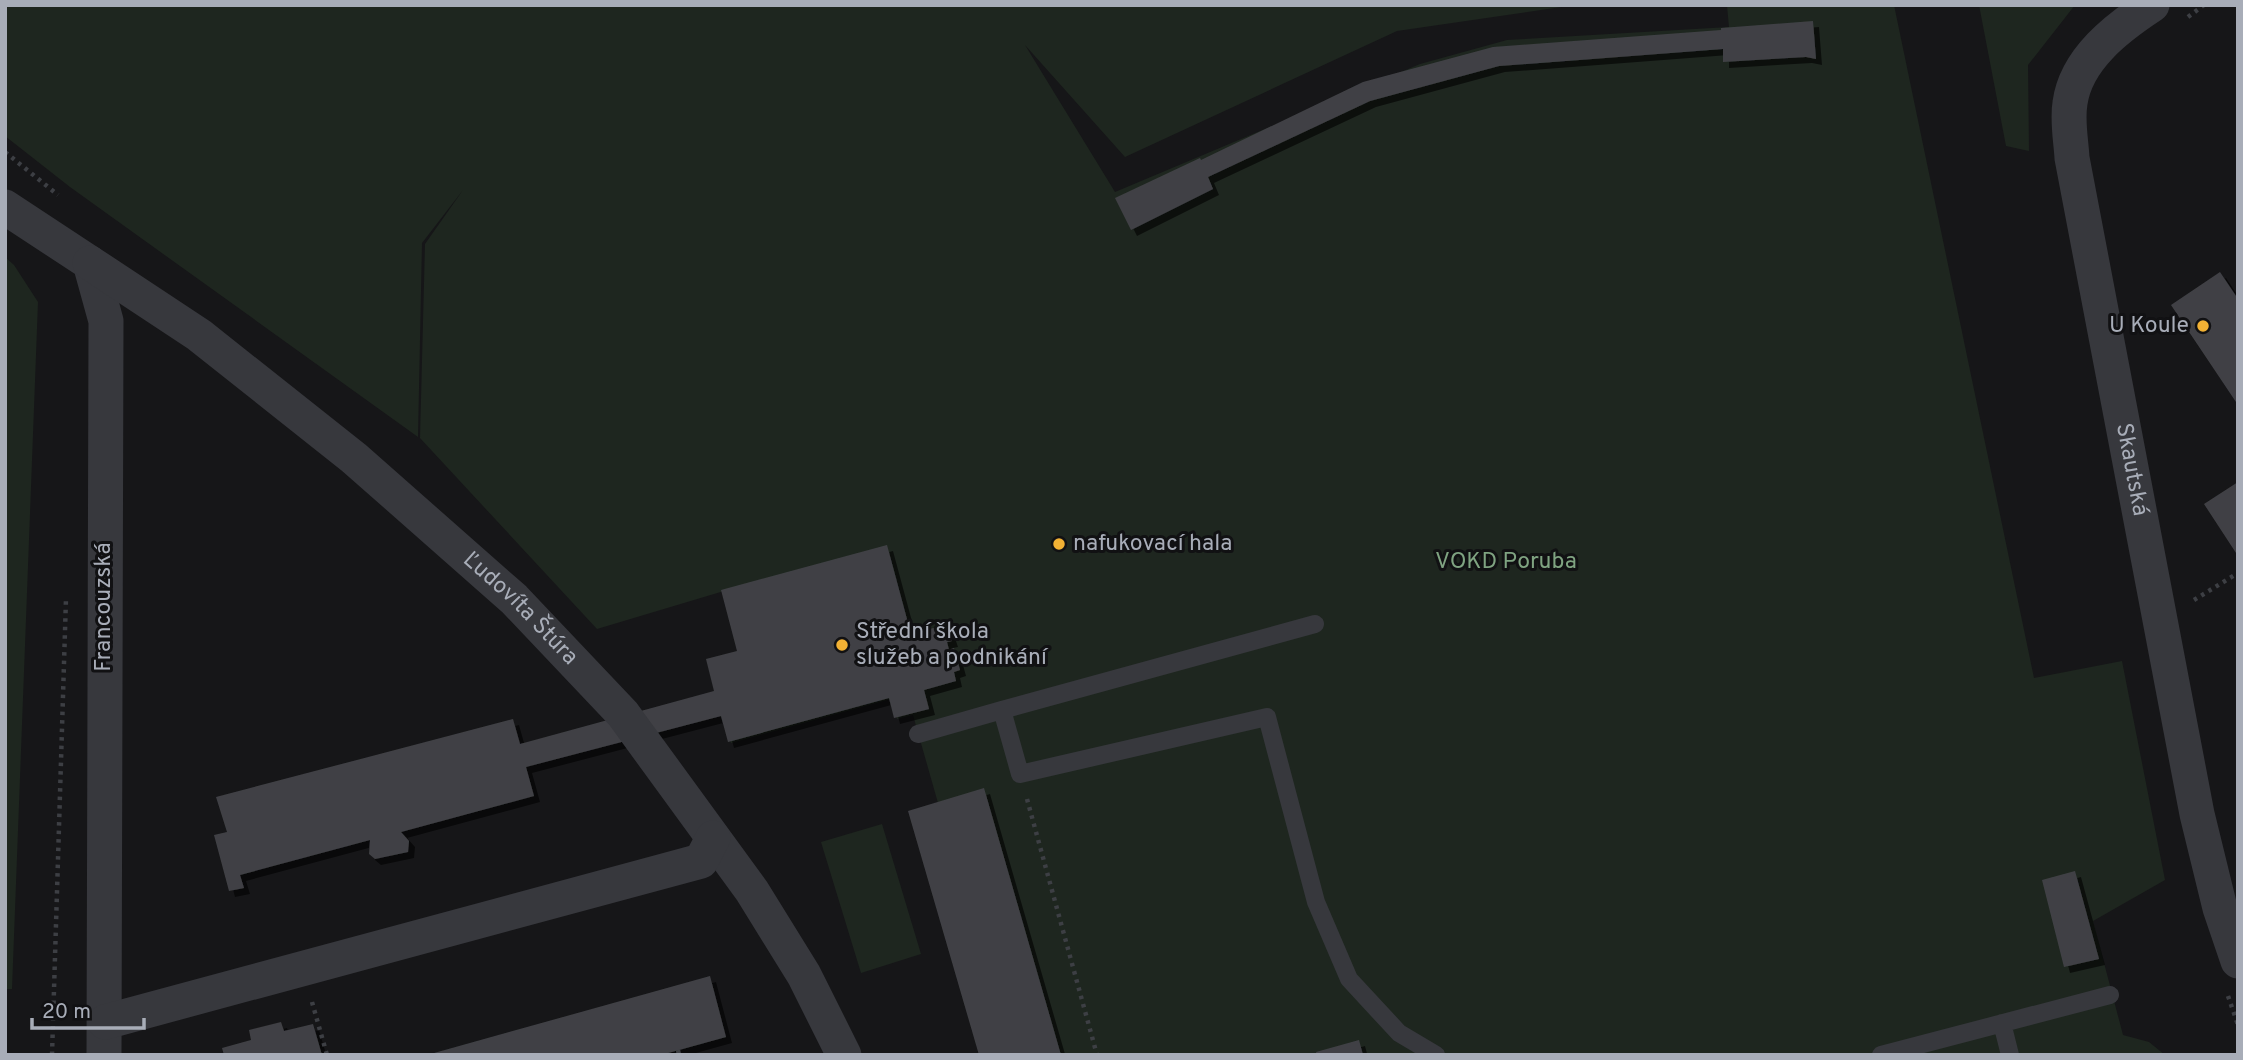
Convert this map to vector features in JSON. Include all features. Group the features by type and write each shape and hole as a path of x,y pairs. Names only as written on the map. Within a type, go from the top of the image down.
{"street":[{"name":"Skautská","path":"2152,5 2123,24 2092,55 2073,87 2069,105 2072,158 2197,814 2220,908 2238,961"},
{"path":"5,207 90,262"},
{"name":"Ľudovíta Štúra","path":"90,262 199,335 354,458 514,599 623,714 752,891 804,975 844,1055"},
{"name":"Francouzská","path":"90,262 106,321 104,1038"},
{"path":"104,1038 701,861 713,838"}],"lane":[{"path":"918,734 1315,624"},
{"path":"1002,710 1020,774 1266,717 1316,902 1349,979 1399,1033 1436,1055"},
{"path":"1881,1055 2110,995"},
{"path":"2002,1023 2010,1055"}],"path":[{"path":"2187,604 2238,573"},
{"path":"52,1055 66,596"},
{"path":"1020,774 1097,1055"},
{"path":"318,1022 327,1055"}],"green space":[{"name":"VOKD Poruba","path":"5,5 1575,5 1397,31 1125,157 1025,45 1115,192 1420,64 1507,40 1729,27 1727,5 1894,5 2034,678 2122,661 2165,880 2093,921 2123,1035 2149,1042 2165,1055 982,1055 938,803 913,715 897,719 891,699 731,743 721,716 740,650 724,591 597,629 420,438 425,244 463,190 422,243 418,437 70,187 5,136"},
{"path":"1979,5 2075,5 2028,65 2029,151 2006,146"},
{"path":"5,257 14,265 38,302 12,989 5,989"},
{"path":"882,824 921,954 861,973 821,842"}],"building":[{"path":"1813,21 1816,59 1806,57 1723,62 1723,49 1499,66 1370,101 1208,177 1213,189 1131,230 1115,198 1363,82 1493,47"},
{"path":"2220,272 2238,299 2238,405 2171,305"},
{"path":"2238,482 2238,556 2204,504"},
{"path":"887,545 911,634 941,626 943,630 948,629 952,641 947,642 949,650 954,648 960,670 954,672 956,681 924,690 929,709 894,718 889,698 728,742 721,716 526,767 534,796 401,832 409,841 408,852 375,859 369,854 370,840 240,875 244,888 229,891 214,835 227,832 216,797 513,719 520,744 714,691 706,659 737,651 721,590"},
{"path":"984,788 1061,1055 979,1055 908,811"},
{"path":"2075,871 2099,959 2064,967 2042,880"},
{"path":"710,976 726,1037 661,1055 427,1055"},
{"path":"281,1022 284,1031 313,1024 322,1055 224,1055 222,1048 251,1040 249,1030"},
{"path":"1359,1040 1363,1055 1317,1055 1316,1052"}],"place":[{"name":"U Koule","path":"2203,326"},
{"name":"nafukovací hala","path":"1059,544"},
{"name":"Střední škola služeb a podnikání","path":"842,645"}]}
